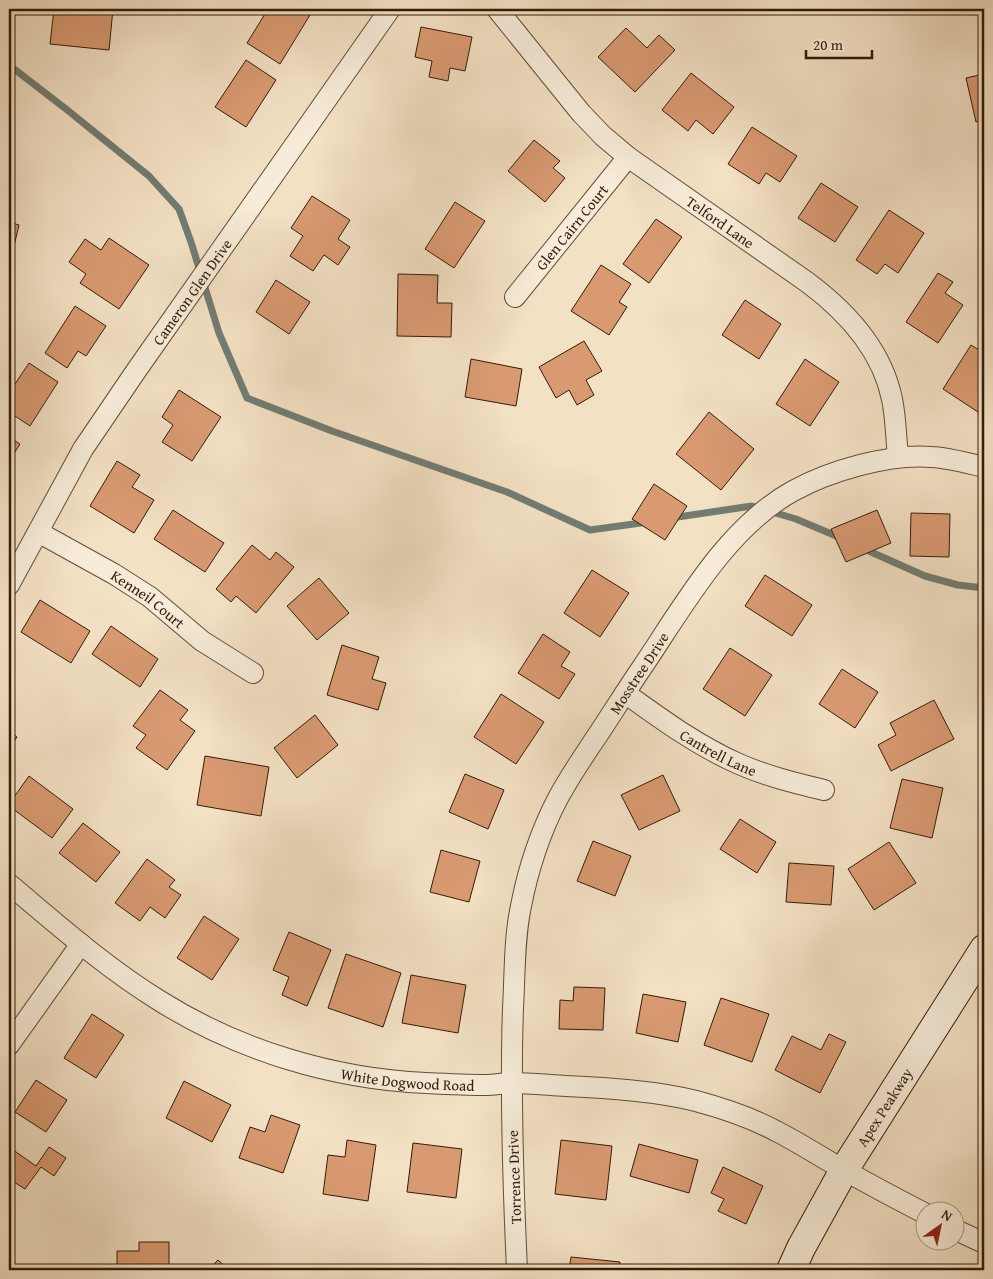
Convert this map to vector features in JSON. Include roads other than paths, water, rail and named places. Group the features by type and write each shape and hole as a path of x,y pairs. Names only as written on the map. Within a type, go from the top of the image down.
{"main road":[{"name":"Apex Peakway","path":"791,1270 844,1170 984,949"}],"street":[{"name":"Cameron Glen Drive","path":"9,586 83,449 390,9"},
{"name":"Telford Lane","path":"497,9 581,113 603,136 628,157 808,282 833,302 855,326 873,352 887,381 892,401 898,457"},
{"name":"Glen Cairn Court","path":"515,297 628,157"},
{"name":"Mosstree Drive","path":"512,1083 516,953 520,908 541,836 557,800 581,761 710,566 754,520 792,492 818,479 856,466 898,457 930,456 984,467"},
{"name":"Kenneil Court","path":"38,532 114,574 150,597 202,641 253,673"},
{"name":"Cantrell Lane","path":"625,693 704,747 740,765 785,781 824,790"},
{"name":"White Dogwood Road","path":"9,884 124,978 196,1023 267,1053 299,1063 380,1079 423,1083 487,1085 512,1083 602,1088 657,1094 695,1101 728,1111 774,1130 916,1209"},
{"path":"9,1045 81,944"},
{"name":"Torrence Drive","path":"512,1083 518,1270"},
{"path":"966,1235 984,1243"}],"waterway":[{"path":"9,65 149,176 179,209 219,333 247,398 332,431 507,492 590,530 648,522"},
{"path":"671,518 752,506 796,519 841,538"},
{"path":"862,548 925,576 958,585 984,588"}]}
